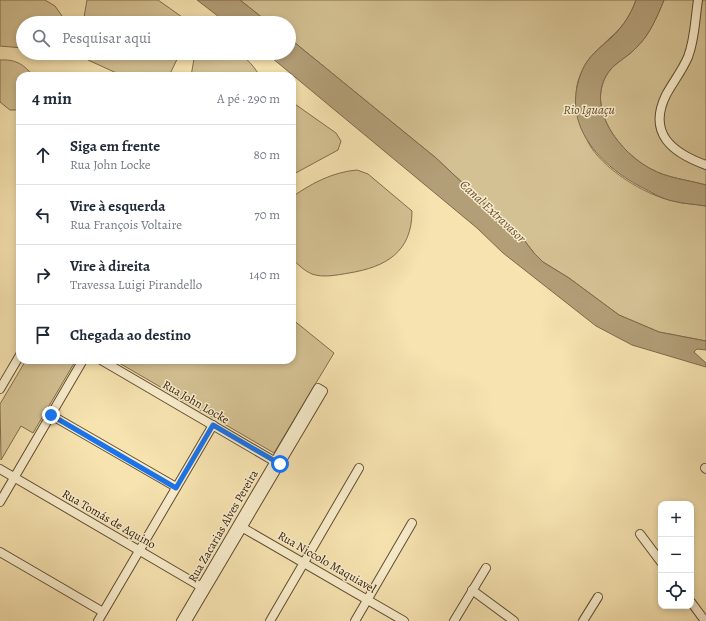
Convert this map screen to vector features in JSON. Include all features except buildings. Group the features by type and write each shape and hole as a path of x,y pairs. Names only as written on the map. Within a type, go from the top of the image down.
{"street":[{"path":"698,0 689,55 666,96 661,112 660,122 662,132 671,147 679,153 706,165"},
{"path":"0,389 16,362"},
{"path":"0,502 82,364"},
{"name":"Rua John Locke","path":"108,364 277,463"},
{"name":"Rua Zacarias Alves Pereira","path":"180,621 203,588 240,526 277,463 318,388 323,391 277,463"},
{"path":"51,415 176,488"},
{"path":"98,621 213,425"},
{"path":"270,621 359,468"},
{"name":"Rua Tomás de Aquino","path":"0,469 203,588"},
{"path":"355,621 412,523"},
{"name":"Rua Niccolo Maquiavel","path":"240,526 404,621"},
{"path":"640,534 658,558"},
{"path":"0,552 104,612"},
{"path":"454,621 486,568"},
{"name":"Rua Zacarias Alves Pereira","path":"187,621 203,588"},
{"path":"472,590 514,621"},
{"path":"583,621 598,597"},
{"path":"694,606 705,621"}],"shaded area":[{"path":"0,0 45,0 55,6 62,16 16,16 16,47 0,46"},
{"path":"87,0 158,0 181,16 84,16"},
{"path":"240,0 636,0 623,25 595,52 585,66 579,78 576,90 578,108 588,142 594,152 613,171 637,187 662,198 681,203 706,206 706,341 659,332 619,315 569,278 543,262 517,231 502,216 486,205 436,158 296,44 296,16 260,16"},
{"path":"664,0 706,0 706,185 664,175 640,162 619,142 610,130 604,117 601,103 601,89 606,76 616,64 633,51 646,37"},
{"path":"0,60 15,61 23,65 30,72 16,72 16,110 10,110 0,102"},
{"path":"88,60 177,60 171,72 114,72"},
{"path":"194,60 248,60 257,72 192,72"},
{"path":"296,105 336,133 341,141 338,150 296,173"},
{"path":"357,170 368,174 412,211 411,225 407,237 402,247 394,255 385,262 374,267 330,276 321,276 309,273 296,262 296,194 323,179 348,171"},
{"path":"296,322 334,353 274,453 121,364 296,364"},
{"path":"24,364 74,364 33,433 21,426 1,460 0,404"}],"water":[{"path":"197,0 240,0 260,16 218,16"},
{"name":"Rio Iguaçu","path":"636,0 664,0 646,37 633,51 616,64 606,76 601,89 601,103 604,117 610,130 619,142 640,162 664,175 706,185 706,206 681,203 666,199 629,180 613,169 600,156 588,142 580,126 576,109 576,91 582,71 591,57 623,25"},
{"name":"Canal Extravasor","path":"296,44 436,158 486,205 502,216 517,231 543,262 569,278 619,315 659,332 706,341 706,350 697,349 694,352 706,363 706,367 632,345 596,326 503,253 477,228 296,78 296,72 289,72 274,60 296,60"}],"route":[{"path":"51,415 176,488 213,425 280,464"}]}
